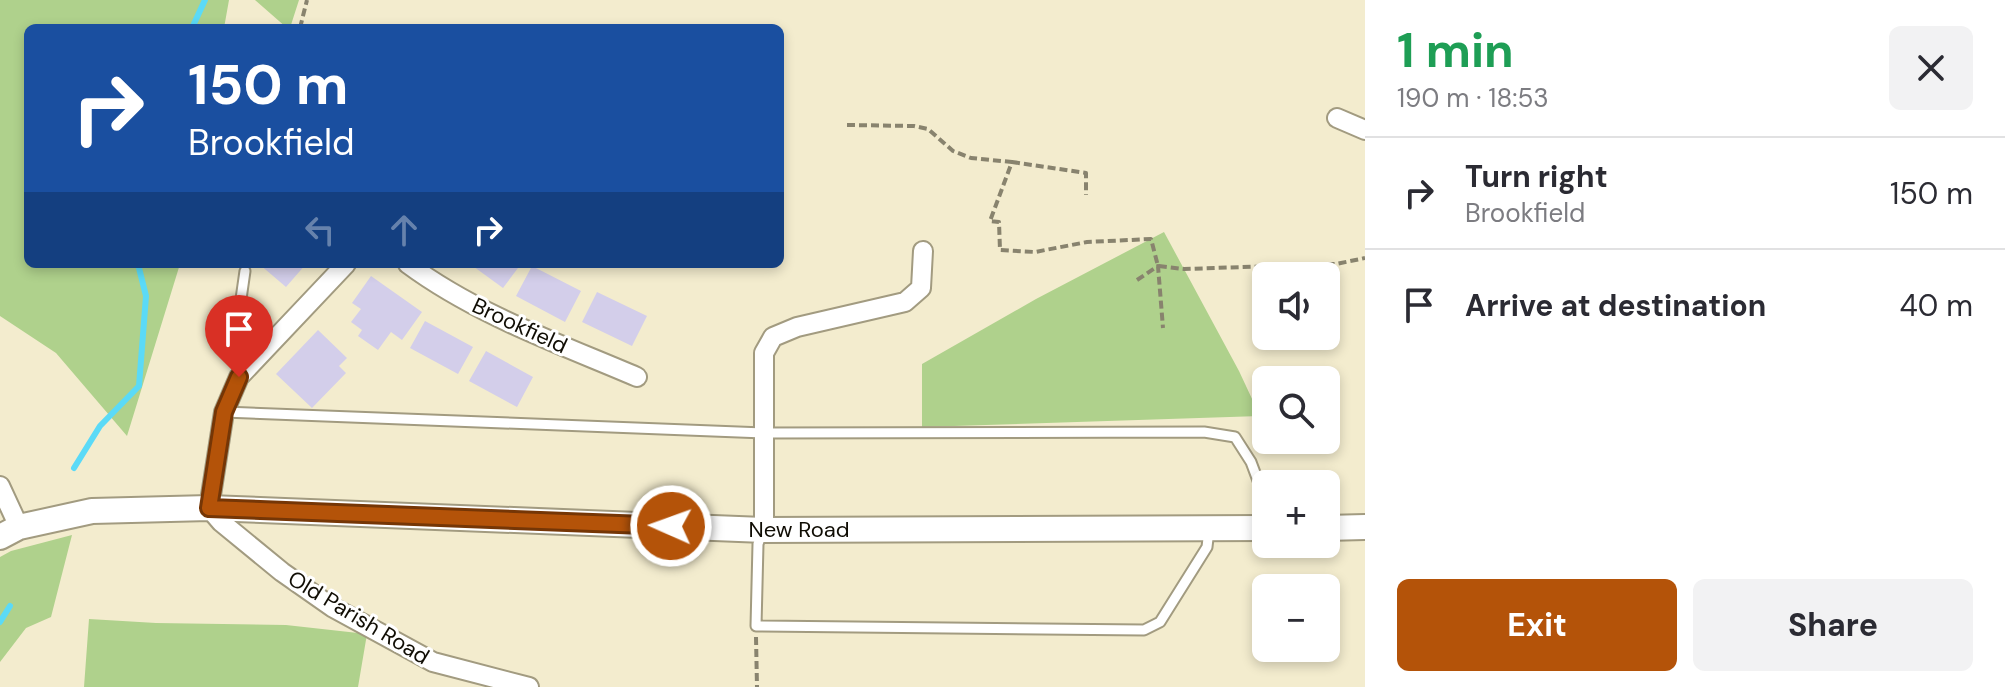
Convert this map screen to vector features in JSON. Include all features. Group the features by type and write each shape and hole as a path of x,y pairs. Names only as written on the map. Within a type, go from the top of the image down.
{"main road":[{"name":"New Road","path":"9,532 92,511 209,508 764,530 1252,528"},
{"path":"1340,528 1365,527"}],"street":[{"path":"1337,118 1365,130"},
{"path":"764,530 764,353 773,337 797,327 905,302 921,288 923,251"},
{"path":"209,508 224,412 239,377 342,268"},
{"name":"Brookfield","path":"413,268 438,286 506,320 637,377"},
{"path":"0,486 9,532"},
{"name":"Old Parish Road","path":"209,508 221,522 282,572 332,607 433,662 529,687"}],"lane":[{"path":"239,377 234,348 245,271"},
{"path":"224,412 764,433 1204,432 1235,437 1254,470"},
{"path":"764,530 758,544 756,626 1144,630 1160,622 1207,547 1209,529"}],"path":[{"path":"301,24 307,0"},
{"path":"847,125 914,126 928,129 953,151 971,158 1086,173 1086,195"},
{"path":"1012,162 990,221 999,222 1000,250 1035,252 1087,242 1151,239 1158,266 1163,328"},
{"path":"1137,280 1158,266 1184,269 1336,264 1365,258"},
{"path":"756,626 757,687"}],"green space":[{"path":"0,0 229,0 225,24 24,24 24,268 179,268 127,436 56,353 0,316"},
{"path":"255,0 299,0 291,24 282,24"},
{"path":"1164,232 1239,371 1252,399 1252,416 922,427 922,364 1036,299"},
{"path":"72,535 51,617 26,628 0,662 0,557 11,551"},
{"path":"89,619 286,625 367,634 358,687 84,687"}],"building":[{"path":"264,268 303,268 286,287"},
{"path":"476,268 518,268 503,288"},
{"path":"531,268 581,291 565,322 516,296"},
{"path":"371,276 422,312 402,340 391,332 378,350 358,336 362,330 351,322 361,309 352,303"},
{"path":"597,292 647,316 632,346 582,322"},
{"path":"425,321 473,347 458,374 410,348"},
{"path":"318,330 347,358 339,366 346,373 312,408 276,374"},
{"path":"486,351 533,377 517,407 469,381"}],"waterway":[{"path":"194,24 205,0"},
{"path":"74,468 100,426 139,386 146,296 139,268"},
{"path":"0,622 10,606"}],"route":[{"path":"239,377 224,412 209,508 671,526"}]}
